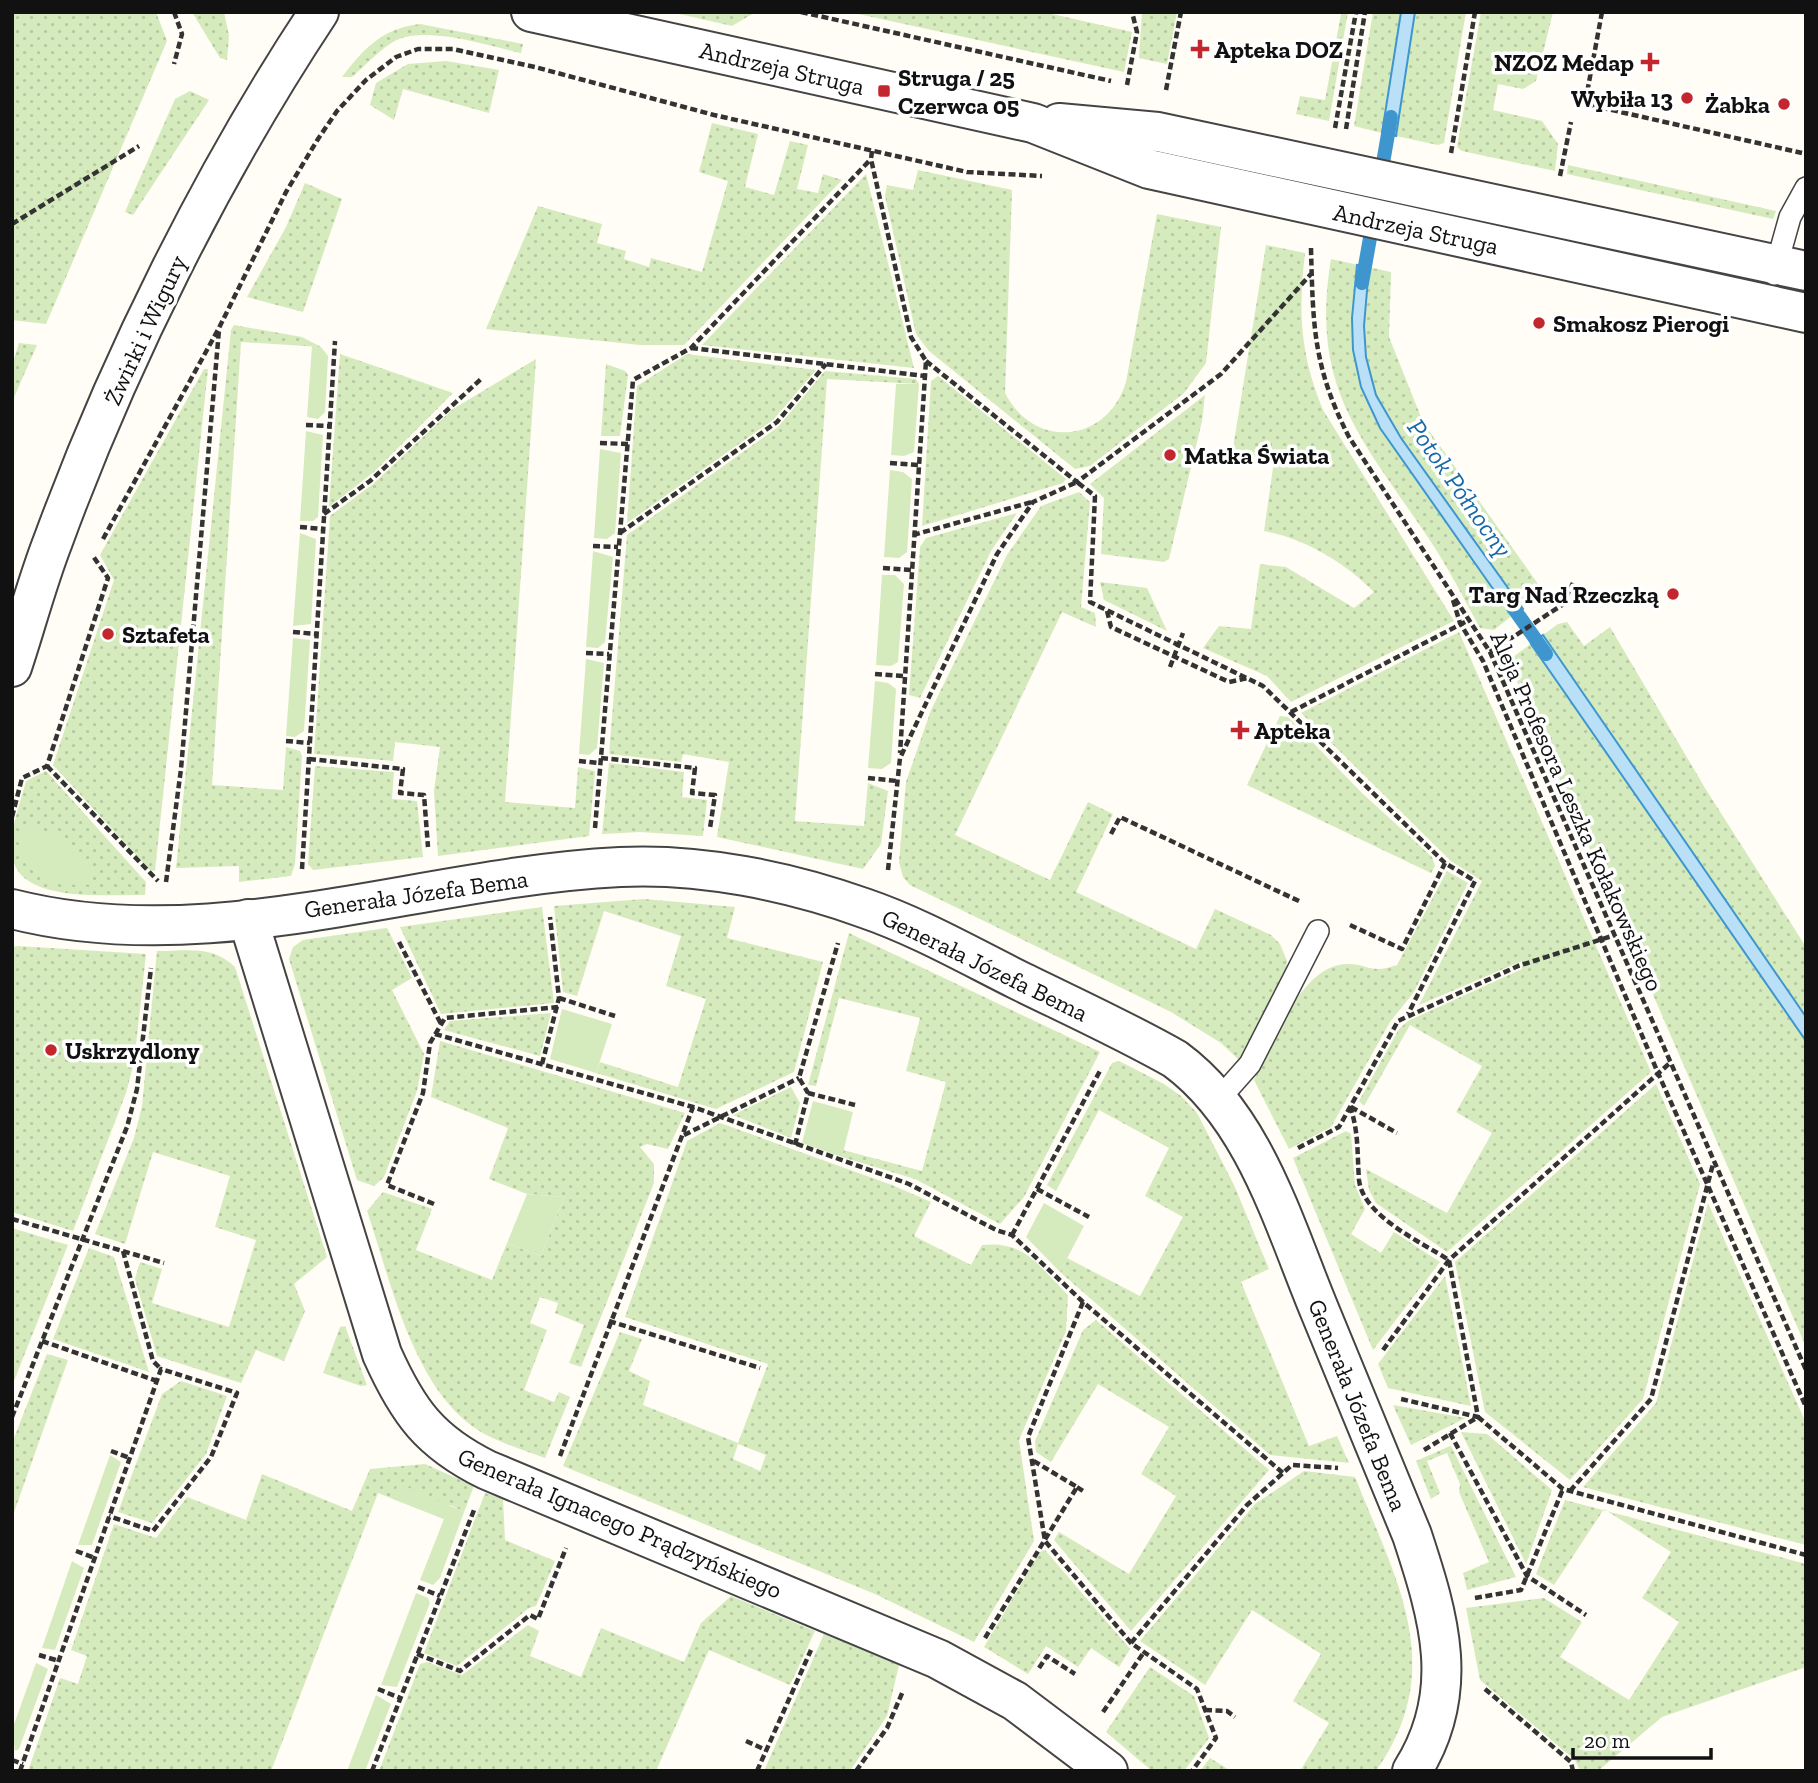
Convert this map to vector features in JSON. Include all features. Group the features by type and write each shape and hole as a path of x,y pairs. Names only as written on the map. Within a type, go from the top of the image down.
{"street":[{"name":"Żwirki i Wigury","path":"12,667 52,542 130,359 209,198 318,12"},
{"name":"Andrzeja Struga","path":"531,12 1033,123 1149,169 1324,223 1399,225 1806,313"},
{"name":"Andrzeja Struga","path":"1033,123 1158,132 1791,268"},
{"name":"Generała Józefa Bema","path":"12,909 47,918 129,926 248,919 584,870 671,867 758,881 865,908 1149,1044 1198,1076 1235,1122 1268,1185 1412,1535 1437,1620 1443,1682 1435,1725 1412,1771"},
{"name":"Generała Ignacego Prądzyńskiego","path":"248,919 382,1354 403,1398 438,1441 487,1470 938,1659 1015,1701 1108,1771"}],"lane":[{"path":"1767,305 1791,268 1790,217 1806,188"},
{"path":"1219,1099 1250,1064 1318,931"}],"path":[{"path":"174,12 182,34 174,64"},
{"path":"801,12 1140,88"},
{"path":"1127,85 1137,32 1132,12"},
{"path":"1165,93 1181,12"},
{"path":"1345,133 1365,12"},
{"path":"1450,154 1475,12"},
{"path":"1602,12 1587,93 1588,100 1594,106 1806,154"},
{"path":"12,817 22,778 47,766 108,578 93,557 219,328 286,192 337,111 366,80 396,57 418,48 453,49 536,67 714,115 967,172 1045,176"},
{"path":"1152,91 1177,96"},
{"path":"1561,172 1571,121"},
{"path":"1323,128 1353,134"},
{"path":"12,224 139,146"},
{"path":"872,151 871,159 911,337 926,361 1096,496 1090,602 1262,685 1445,863 1475,881 1408,1014"},
{"path":"594,830 633,380 691,348 871,159"},
{"name":"Aleja Profesora Leszka Kołakowskiego","path":"1324,223 1312,273 1315,343 1320,370 1332,404 1349,437 1490,652 1806,1370"},
{"path":"913,535 1033,502 1077,482 1221,374 1312,273"},
{"path":"47,766 149,875 165,886 181,769 219,328"},
{"path":"301,883 335,341"},
{"path":"691,348 925,376"},
{"path":"888,875 900,758 926,361"},
{"path":"620,533 777,422 826,364"},
{"path":"324,515 370,481 481,379"},
{"path":"306,425 329,426"},
{"path":"600,443 628,444"},
{"path":"890,463 919,465"},
{"path":"900,758 997,554 1033,502"},
{"path":"300,527 323,529"},
{"path":"593,546 618,547"},
{"path":"883,568 911,570"},
{"path":"1490,652 1562,604 1573,583"},
{"path":"1450,593 1461,623 1483,661 1658,1073 1806,1407"},
{"path":"1107,611 1111,627 1174,657 1229,682 1248,678"},
{"path":"1291,712 1469,620"},
{"path":"293,632 317,634"},
{"path":"1170,667 1183,632"},
{"path":"586,653 610,654"},
{"path":"876,674 904,676"},
{"path":"286,741 310,743"},
{"path":"309,759 403,769 400,793 424,795 428,853"},
{"path":"579,761 600,760 695,768 692,793 715,795 709,834"},
{"path":"868,778 897,781"},
{"path":"1111,834 1120,817 1302,902"},
{"path":"1339,920 1402,949 1445,863"},
{"path":"542,1064 559,998 550,912"},
{"path":"394,933 441,1025"},
{"path":"1294,1151 1339,1127 1398,1021 1408,1014 1518,966 1615,935"},
{"path":"839,937 799,1078 808,1093 855,1105"},
{"path":"559,998 614,1016"},
{"path":"434,1203 387,1185 423,1093 430,1043 445,1018 558,1007"},
{"path":"435,1034 693,1107 909,1184 996,1230 1013,1235 1083,1302 1283,1474"},
{"path":"1013,1235 1104,1062"},
{"path":"1378,1357 1449,1260 1671,1062"},
{"path":"682,1135 799,1078"},
{"path":"795,1145 808,1093"},
{"path":"1350,1106 1397,1133"},
{"path":"1350,1106 1358,1131 1359,1184 1370,1208 1449,1260 1478,1417"},
{"path":"555,1468 693,1107"},
{"path":"1570,1491 1651,1399 1713,1163"},
{"path":"1037,1189 1089,1217"},
{"path":"12,1219 164,1263"},
{"path":"109,1516 153,1531 211,1457 237,1392 161,1369 153,1361 123,1251"},
{"path":"1083,1302 1028,1437 1045,1541 1131,1643 1197,1689 1216,1738 1192,1771"},
{"path":"609,1321 760,1368"},
{"path":"42,1341 157,1381"},
{"path":"20,1771 161,1369"},
{"path":"1392,1396 1478,1417 1563,1489 1806,1555"},
{"path":"1418,1454 1478,1417"},
{"path":"1450,1433 1527,1576 1586,1615"},
{"path":"111,1451 130,1458"},
{"path":"1031,1460 1083,1491"},
{"path":"1131,1643 1247,1505 1293,1465 1346,1469"},
{"path":"977,1650 1077,1487"},
{"path":"1470,1599 1521,1590 1563,1489"},
{"path":"372,1771 479,1498"},
{"path":"417,1654 460,1671 530,1615 538,1619 570,1537"},
{"path":"76,1551 95,1558"},
{"path":"418,1587 440,1596"},
{"path":"757,1771 816,1638"},
{"path":"1100,1716 1144,1653"},
{"path":"39,1655 59,1661"},
{"path":"1035,1673 1047,1656 1075,1675"},
{"path":"856,1771 887,1727 908,1679"},
{"path":"1478,1684 1571,1762 1573,1771"},
{"path":"378,1689 401,1698"},
{"path":"1205,1710 1227,1711 1236,1717"},
{"path":"746,1741 766,1751"},
{"path":"12,1760 23,1764"}],"green space":[{"path":"12,12 156,12 167,41 46,324 12,320"},
{"path":"192,12 224,12 229,36 227,60 220,58"},
{"path":"671,12 752,12 754,13 732,26"},
{"path":"849,12 1043,12 1132,32 1124,72"},
{"path":"1142,12 1177,12 1167,64 1139,58"},
{"path":"1335,12 1348,12 1329,121 1296,114 1300,96 1325,100 1341,14"},
{"path":"1373,12 1401,12 1382,133 1354,126"},
{"path":"1415,12 1466,12 1444,143 1438,145 1396,136"},
{"path":"1481,12 1553,12 1536,81 1523,89 1498,84 1493,110 1542,121 1558,144 1555,171 1462,151 1457,147"},
{"path":"420,24 523,44 521,53 456,38 421,35 406,37 387,46 352,77 342,77 375,41 395,30"},
{"path":"446,61 499,70 489,113 403,89 394,120 370,105 376,83 408,64"},
{"path":"190,91 209,100 133,215 125,212 175,99"},
{"path":"712,123 758,134 745,187 774,195 790,141 808,145 797,189 818,193 823,174 842,180 684,345 640,345 486,329 538,206 602,224 597,243 626,251 624,259 649,267 651,258 702,272 728,181 699,172"},
{"path":"1568,165 1776,211 1773,219 1567,174"},
{"path":"918,170 1012,190 1005,393 1018,411 1033,424 1051,431 1069,432 1087,428 1103,418 1117,403 1126,382 1157,214 1221,227 1206,363 1184,393 1090,466 1075,469 929,351 916,334 885,196 887,185 913,190"},
{"path":"866,174 914,368 702,345"},
{"path":"305,183 342,199 303,312 247,297 286,227"},
{"path":"1266,245 1305,253 1302,314 1305,351 1323,410 1454,621 1291,702 1267,676 1203,648 1219,626 1251,629 1260,564 1286,567 1354,608 1374,592 1351,571 1324,553 1294,539 1264,531 1274,461 1232,454"},
{"path":"1331,259 1391,272 1389,337 1423,422 1543,591 1494,630 1480,628 1441,558 1381,469 1346,408 1334,377 1328,343 1326,304"},
{"path":"234,325 302,337 321,347 241,342 212,785 283,790 286,747 300,751 302,756 295,864 291,876 239,882 239,866 176,868 231,330"},
{"path":"19,343 37,345 12,402 12,365"},
{"path":"312,346 321,347 328,356 325,412 318,419 307,417"},
{"path":"340,354 453,393 375,471 329,507"},
{"path":"687,354 816,370 773,420 627,523 637,386"},
{"path":"536,359 505,802 575,808 578,767 595,771 589,836 438,856 434,791 440,747 395,742 393,761 314,754 330,516 373,484 453,409"},
{"path":"606,364 625,371 628,375 620,436 601,436"},
{"path":"204,369 208,369 155,871 150,870 53,765 114,580 100,555"},
{"path":"825,371 916,379 919,384 827,379 795,821 864,826 868,783 888,791 881,844 863,869 717,837 729,762 683,754 681,762 609,754 627,535 778,427"},
{"path":"938,376 1066,479 1063,483 922,526 931,381"},
{"path":"896,384 919,384 914,452 904,456 891,455"},
{"path":"1205,395 1202,421 1169,559 1164,562 1101,554 1104,498 1090,484"},
{"path":"306,431 323,435 318,517 313,521 300,521"},
{"path":"600,449 621,453 615,533 607,539 594,538"},
{"path":"890,470 903,472 912,479 907,552 899,558 884,557"},
{"path":"1079,492 1090,502 1081,607 1095,613 1096,627 1062,612 955,835 1050,880 1088,802 1113,814 1076,892 1196,949 1215,909 1271,935 1280,944 1287,961 1286,970 1239,1060 1221,1043 1171,1012 910,885 903,877 899,862 906,782 931,710 1007,555 1041,506"},
{"path":"1017,513 991,551 920,698 909,695 920,547 926,538"},
{"path":"300,533 316,539 311,624 293,626"},
{"path":"593,551 613,557 605,642 598,648 586,647"},
{"path":"882,575 895,575 904,584 898,662 891,666 876,665"},
{"path":"1100,582 1147,588 1167,631 1104,600"},
{"path":"1567,622 1584,646 1610,627 1705,788 1806,947 1806,1347 1509,663 1513,657 1558,624"},
{"path":"1459,632 1651,1072 1447,1252 1376,1203 1369,1190 1366,1169 1447,1213 1492,1133 1456,1112 1482,1066 1410,1025 1364,1106 1359,1101 1399,1029 1408,1021 1522,969 1522,961 1419,1005 1482,881 1451,861 1301,713"},
{"path":"293,638 310,640 304,731 295,737 286,736"},
{"path":"586,659 604,663 597,748 589,755 579,754"},
{"path":"875,681 888,683 896,689 891,763 882,769 868,768"},
{"path":"1280,716 1288,717 1362,793 1432,857 1435,866 1431,873 1247,785"},
{"path":"609,763 684,772 682,797 707,800 703,836 640,832 602,834"},
{"path":"315,766 394,772 392,799 417,801 423,857 313,870 308,864"},
{"path":"46,771 146,882 145,895 70,894 33,884 20,874 12,851 15,820 26,781"},
{"path":"32,827 59,838 80,854 93,869 92,884 53,881 30,869 19,848 20,834"},
{"path":"1447,871 1468,883 1414,992 1390,1022 1331,1127 1289,1149 1254,1080 1288,1013 1311,982 1324,971 1348,964 1373,969 1397,965"},
{"path":"644,899 735,907 727,938 823,962 794,1072 716,1109 596,1073 600,1062 678,1087 706,999 666,986 681,936 604,911 577,996 563,992 554,906"},
{"path":"542,907 554,1003 441,1014 400,927"},
{"path":"387,928 412,978 392,990 424,1054 417,1091 384,1177 374,1186 357,1180 289,959 293,947 303,940"},
{"path":"849,933 1100,1052 1024,1197 1000,1224 915,1179 842,1157 843,1150 922,1171 946,1082 906,1071 920,1018 839,998 816,1086 808,1085"},
{"path":"12,947 146,954 134,1063 126,1093 73,1231 12,1212"},
{"path":"157,951 208,952 227,960 235,967 327,1257 294,1284 305,1311 284,1361 256,1350 241,1383 157,1356 135,1279 140,1262 162,1269 152,1303 229,1327 256,1240 215,1227 230,1176 153,1152 125,1244 95,1234 134,1138 142,1106"},
{"path":"562,1009 612,1024 596,1073 550,1059"},
{"path":"551,1013 540,1056 444,1030 450,1021"},
{"path":"440,1041 685,1113 668,1149 647,1144 640,1147 654,1164 654,1183 581,1367 569,1363 584,1325 555,1313 558,1303 540,1297 530,1323 547,1330 524,1390 554,1402 559,1392 570,1397 545,1458 481,1432 458,1414 438,1390 421,1363 408,1332 367,1211 383,1192 432,1209 416,1250 492,1280 507,1243 541,1256 564,1197 527,1194 489,1179 508,1128 431,1097"},
{"path":"1119,1061 1164,1084 1181,1096 1197,1113 1234,1185 1269,1269 1241,1282 1309,1446 1337,1436 1349,1463 1270,1455 1060,1272 1067,1258 1140,1296 1183,1217 1145,1196 1169,1148 1099,1110 1056,1191 1047,1185 1112,1063"},
{"path":"1656,1084 1700,1184 1643,1399 1570,1480 1485,1412 1455,1262"},
{"path":"791,1087 800,1103 791,1138 733,1115"},
{"path":"813,1101 853,1112 842,1157 802,1143"},
{"path":"720,1123 892,1185 931,1202 914,1236 971,1265 982,1245 1010,1247 1021,1251 1068,1295 1066,1331 1019,1440 1034,1541 974,1642 875,1594 563,1466 620,1332 642,1339 629,1371 650,1381 643,1405 738,1443 768,1364 625,1317 687,1141","holes":["738,1444 766,1455 760,1471 733,1459"]},
{"path":"1346,1131 1351,1134 1355,1185 1365,1209 1351,1234 1381,1253 1394,1232 1440,1262 1373,1350 1293,1158"},
{"path":"527,1194 564,1197 541,1256 507,1243"},
{"path":"1044,1203 1084,1226 1060,1272 1026,1237"},
{"path":"1708,1203 1806,1423 1806,1545 1583,1487 1656,1403"},
{"path":"12,1228 68,1245 12,1386"},
{"path":"89,1248 114,1257 149,1372 53,1339"},
{"path":"1445,1276 1471,1406 1388,1388 1378,1364"},
{"path":"1096,1320 1269,1470 1131,1631 1054,1540 1059,1532 1129,1574 1176,1496 1141,1474 1169,1427 1098,1384 1051,1462 1036,1452 1035,1441 1083,1330"},
{"path":"345,1326 367,1385 361,1386 323,1373 340,1327"},
{"path":"47,1354 68,1360 12,1518 12,1443"},
{"path":"181,1381 227,1396 206,1454 152,1523 118,1512 162,1394"},
{"path":"1393,1405 1466,1418 1411,1445"},
{"path":"1461,1432 1487,1434 1552,1490 1526,1564"},
{"path":"1451,1446 1516,1577 1467,1590 1463,1573 1489,1562 1459,1492 1460,1484 1447,1453 1427,1461 1440,1493 1431,1499 1416,1461"},
{"path":"110,1455 121,1462 92,1545 78,1545"},
{"path":"425,1464 474,1486 464,1512 450,1505 444,1519 378,1493 271,1771 28,1771 60,1678 78,1684 87,1656 71,1650 114,1524 156,1538 187,1497 246,1520 262,1474 352,1511 370,1469"},
{"path":"1304,1471 1355,1477 1399,1588 1408,1624 1412,1659 1409,1696 1398,1733 1376,1771 1300,1771 1329,1723 1293,1701 1321,1654 1252,1610 1205,1685 1140,1641 1255,1504"},
{"path":"398,1483 464,1512 440,1578 433,1585 420,1580 444,1519 393,1499"},
{"path":"485,1493 503,1499 505,1540 555,1561 536,1606 529,1608 457,1666 424,1653"},
{"path":"1565,1500 1603,1510 1554,1585 1536,1574"},
{"path":"1608,1511 1806,1564 1806,1667 1662,1717 1598,1771 1580,1771 1575,1760 1480,1680 1466,1608 1544,1598 1582,1622 1560,1657 1629,1700 1679,1622 1642,1598 1671,1552"},
{"path":"1045,1550 1130,1649 1119,1667 1091,1648 1078,1667 1046,1646 1028,1674 984,1647 1040,1552"},
{"path":"72,1561 84,1568 55,1650 42,1648"},
{"path":"416,1593 428,1598 430,1603 397,1687 381,1685"},
{"path":"731,1596 815,1631 790,1685 709,1650 656,1771 379,1771 420,1664 427,1662 462,1675 528,1625 539,1631 530,1656 581,1677 601,1628 684,1662 701,1623"},
{"path":"824,1634 899,1665 887,1716 850,1771 764,1771"},
{"path":"36,1663 48,1669 19,1749 15,1751 12,1730"},
{"path":"1150,1667 1194,1696 1209,1738 1184,1771 1152,1771 1106,1732"},
{"path":"376,1695 391,1704 365,1771 347,1771"},
{"path":"1210,1758 1231,1771 1200,1771"}],"water":[{"path":"1401,12 1415,12 1396,136 1382,133"},
{"path":"1357,265 1369,267 1364,326 1366,357 1376,395 1401,438 1523,609 1512,616 1380,428 1361,387 1353,350 1352,318"},
{"path":"1543,635 1806,1017 1806,1041 1531,644"}],"waterway":[{"name":"Potok Północny","path":"1380,180 1391,117"},
{"name":"Potok Północny","path":"1362,283 1373,221"},
{"name":"Potok Północny","path":"1507,599 1546,654"}],"place":[{"name":"Apteka DOZ","path":"1200,49"},
{"name":"NZOZ Medap","path":"1650,62"},
{"name":"Struga / 25 Czerwca 05","path":"884,91"},
{"name":"Wybiła 13","path":"1687,98"},
{"name":"Żabka","path":"1784,104"},
{"name":"Smakosz Pierogi","path":"1539,323"},
{"name":"Matka Świata","path":"1170,455"},
{"name":"Targ Nad Rzeczką","path":"1673,594"},
{"name":"Sztafeta","path":"108,634"},
{"name":"Apteka","path":"1240,730"},
{"name":"Uskrzydlony","path":"51,1050"}]}
